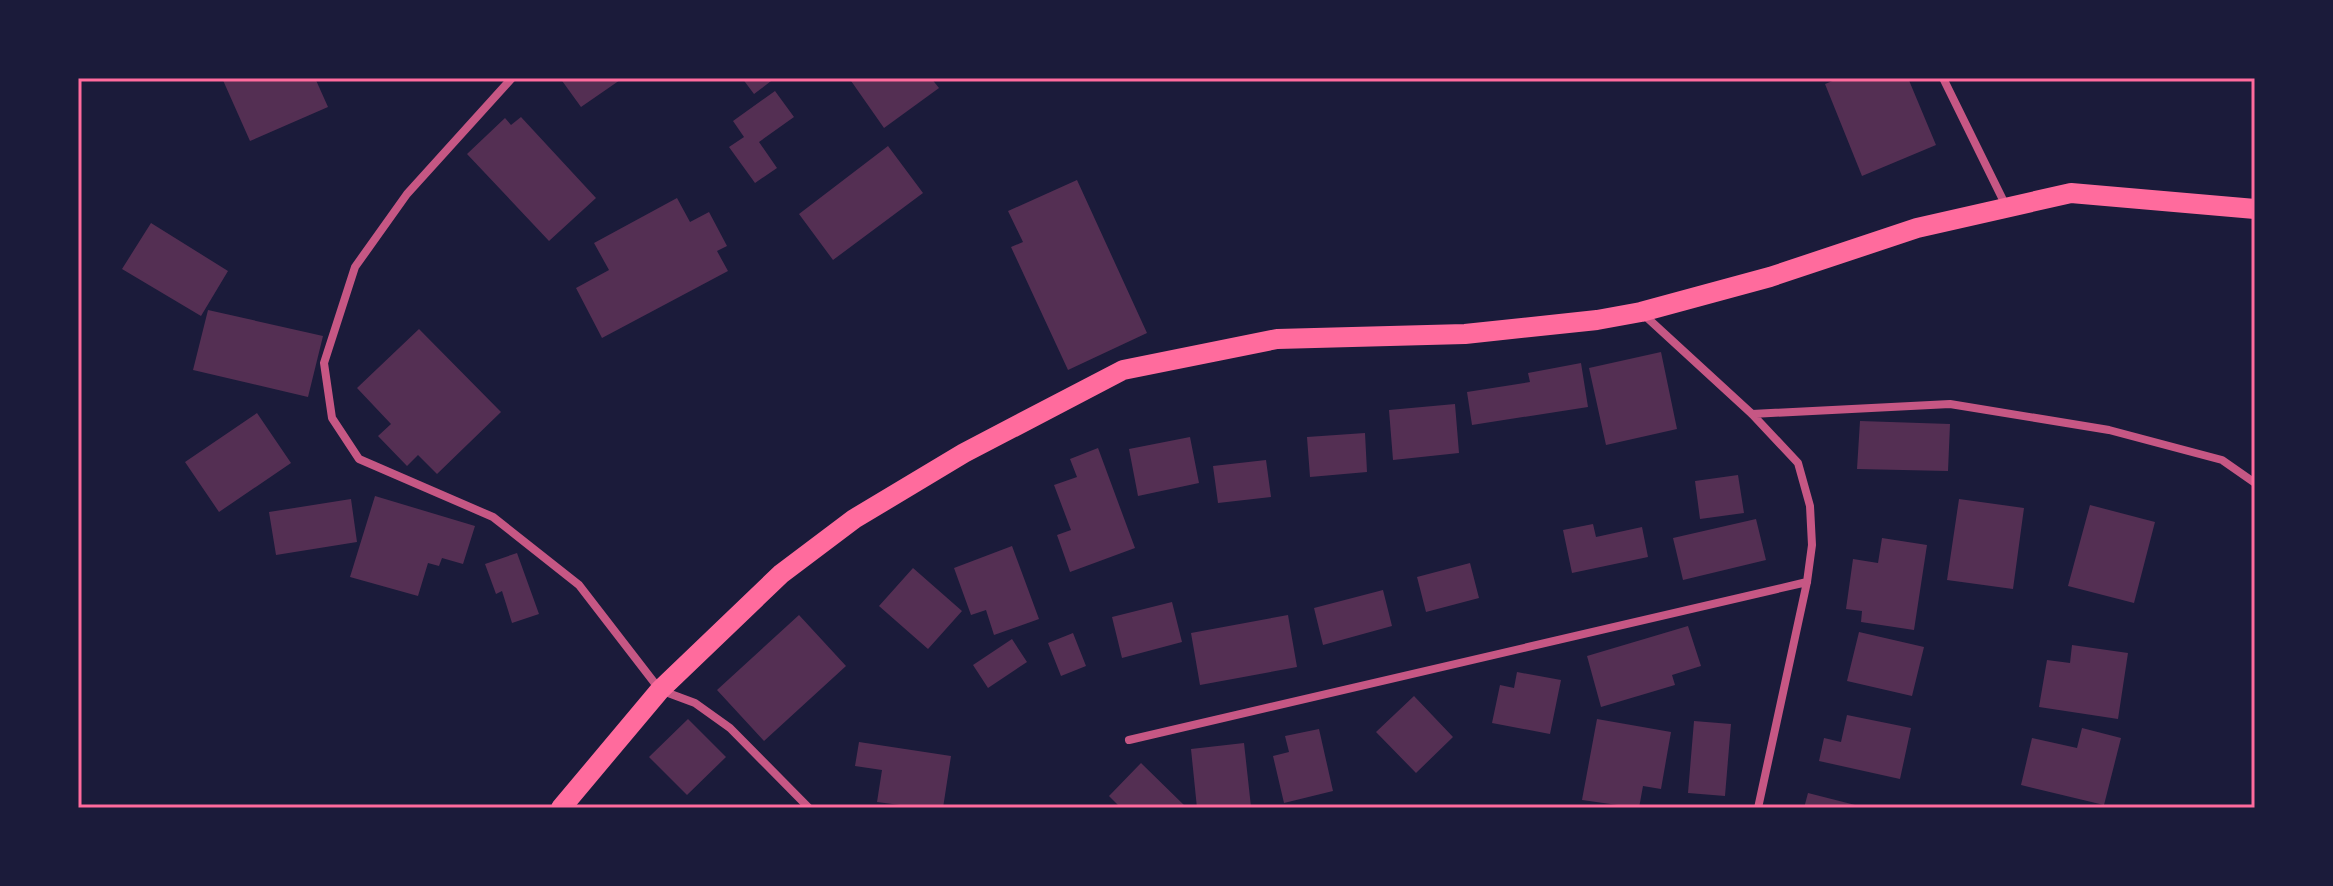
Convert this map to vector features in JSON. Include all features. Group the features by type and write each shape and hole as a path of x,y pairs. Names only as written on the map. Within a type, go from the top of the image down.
{"main road":[{"path":"561,808 660,690 781,574 854,519 964,453 1123,370 1277,339 1465,334 1597,320 1641,312 1770,277 1917,228 2071,193 2255,209"}],"street":[{"path":"512,78 407,194 355,267 324,363 332,418 359,459 493,517 579,585 660,690 695,703 730,728 809,808"},
{"path":"1943,78 2007,206"},
{"path":"1641,312 1752,414 1798,463 1810,506 1812,545 1807,582 1758,808"},
{"path":"1752,414 1950,404 2109,430 2222,460 2255,483"},
{"path":"1129,740 1807,582"}],"building":[{"path":"222,78 315,78 328,107 250,141"},
{"path":"560,78 623,78 581,107"},
{"path":"742,78 775,78 754,94"},
{"path":"849,78 931,78 939,88 884,128"},
{"path":"1840,78 1908,78 1936,145 1862,176 1825,84"},
{"path":"775,91 794,117 759,142 777,168 755,183 729,147 744,137 733,121"},
{"path":"521,117 596,198 549,241 467,154 505,118 511,125"},
{"path":"888,146 923,193 833,260 799,214"},
{"path":"1077,180 1147,333 1068,370 1011,247 1023,242 1008,211"},
{"path":"677,198 690,222 709,212 727,246 717,251 728,271 602,338 576,288 609,270 594,243"},
{"path":"151,223 228,271 201,316 122,269"},
{"path":"208,310 323,336 308,397 193,370"},
{"path":"419,329 501,412 437,474 418,455 407,466 378,436 391,424 357,388"},
{"path":"1661,352 1677,429 1606,445 1589,368"},
{"path":"1581,363 1588,407 1472,425 1467,392 1530,382 1528,373"},
{"path":"1455,404 1459,453 1393,460 1389,410"},
{"path":"257,413 291,463 219,512 185,462"},
{"path":"1860,421 1950,424 1948,471 1857,469"},
{"path":"1365,433 1367,472 1310,477 1307,437"},
{"path":"1190,437 1199,483 1138,496 1129,449"},
{"path":"1098,448 1135,548 1070,572 1057,535 1071,530 1054,485 1077,477 1070,459"},
{"path":"1266,460 1271,497 1218,503 1213,466"},
{"path":"1738,475 1744,513 1700,519 1695,481"},
{"path":"375,496 475,526 463,564 442,558 439,566 428,563 418,596 350,577"},
{"path":"351,499 357,542 276,555 269,512"},
{"path":"1959,499 2024,508 2013,589 1947,580"},
{"path":"2090,505 2155,522 2134,603 2068,586"},
{"path":"1756,519 1766,560 1683,580 1673,538"},
{"path":"1593,524 1596,537 1642,527 1648,557 1572,573 1563,530"},
{"path":"1882,538 1927,545 1914,630 1861,622 1862,611 1846,609 1853,559 1878,563"},
{"path":"1012,546 1039,619 994,635 986,610 971,615 954,568"},
{"path":"517,553 539,614 512,623 502,591 496,594 485,564"},
{"path":"1470,563 1479,598 1426,612 1417,577"},
{"path":"913,568 962,611 928,649 879,606"},
{"path":"1383,590 1392,626 1323,645 1314,608"},
{"path":"1172,602 1182,642 1122,658 1112,617"},
{"path":"799,615 846,666 764,741 717,690"},
{"path":"1288,615 1297,667 1200,685 1191,633"},
{"path":"1688,626 1701,666 1672,675 1675,685 1601,707 1587,656"},
{"path":"1859,632 1924,647 1912,696 1847,681"},
{"path":"1073,633 1086,666 1061,676 1048,643"},
{"path":"1012,639 1027,662 988,688 973,665"},
{"path":"2072,645 2128,653 2118,719 2039,707 2047,660 2070,663"},
{"path":"1517,672 1561,680 1550,734 1492,723 1500,685 1514,688"},
{"path":"1414,696 1453,737 1416,773 1376,732"},
{"path":"1847,715 1911,728 1900,779 1819,761 1824,738 1841,742"},
{"path":"688,719 726,757 687,795 649,757"},
{"path":"1597,719 1671,732 1661,789 1643,786 1639,808 1582,800"},
{"path":"1694,721 1731,724 1725,796 1688,793"},
{"path":"2082,728 2121,738 2104,805 2021,785 2032,738 2077,748"},
{"path":"1319,729 1333,791 1284,803 1273,756 1289,752 1285,736"},
{"path":"859,742 951,756 943,808 900,808 900,805 877,802 882,770 855,766"},
{"path":"1244,743 1251,807 1197,808 1191,749"},
{"path":"1141,763 1187,808 1121,808 1109,796"},
{"path":"1808,793 1863,807 1863,808 1804,808"}]}
